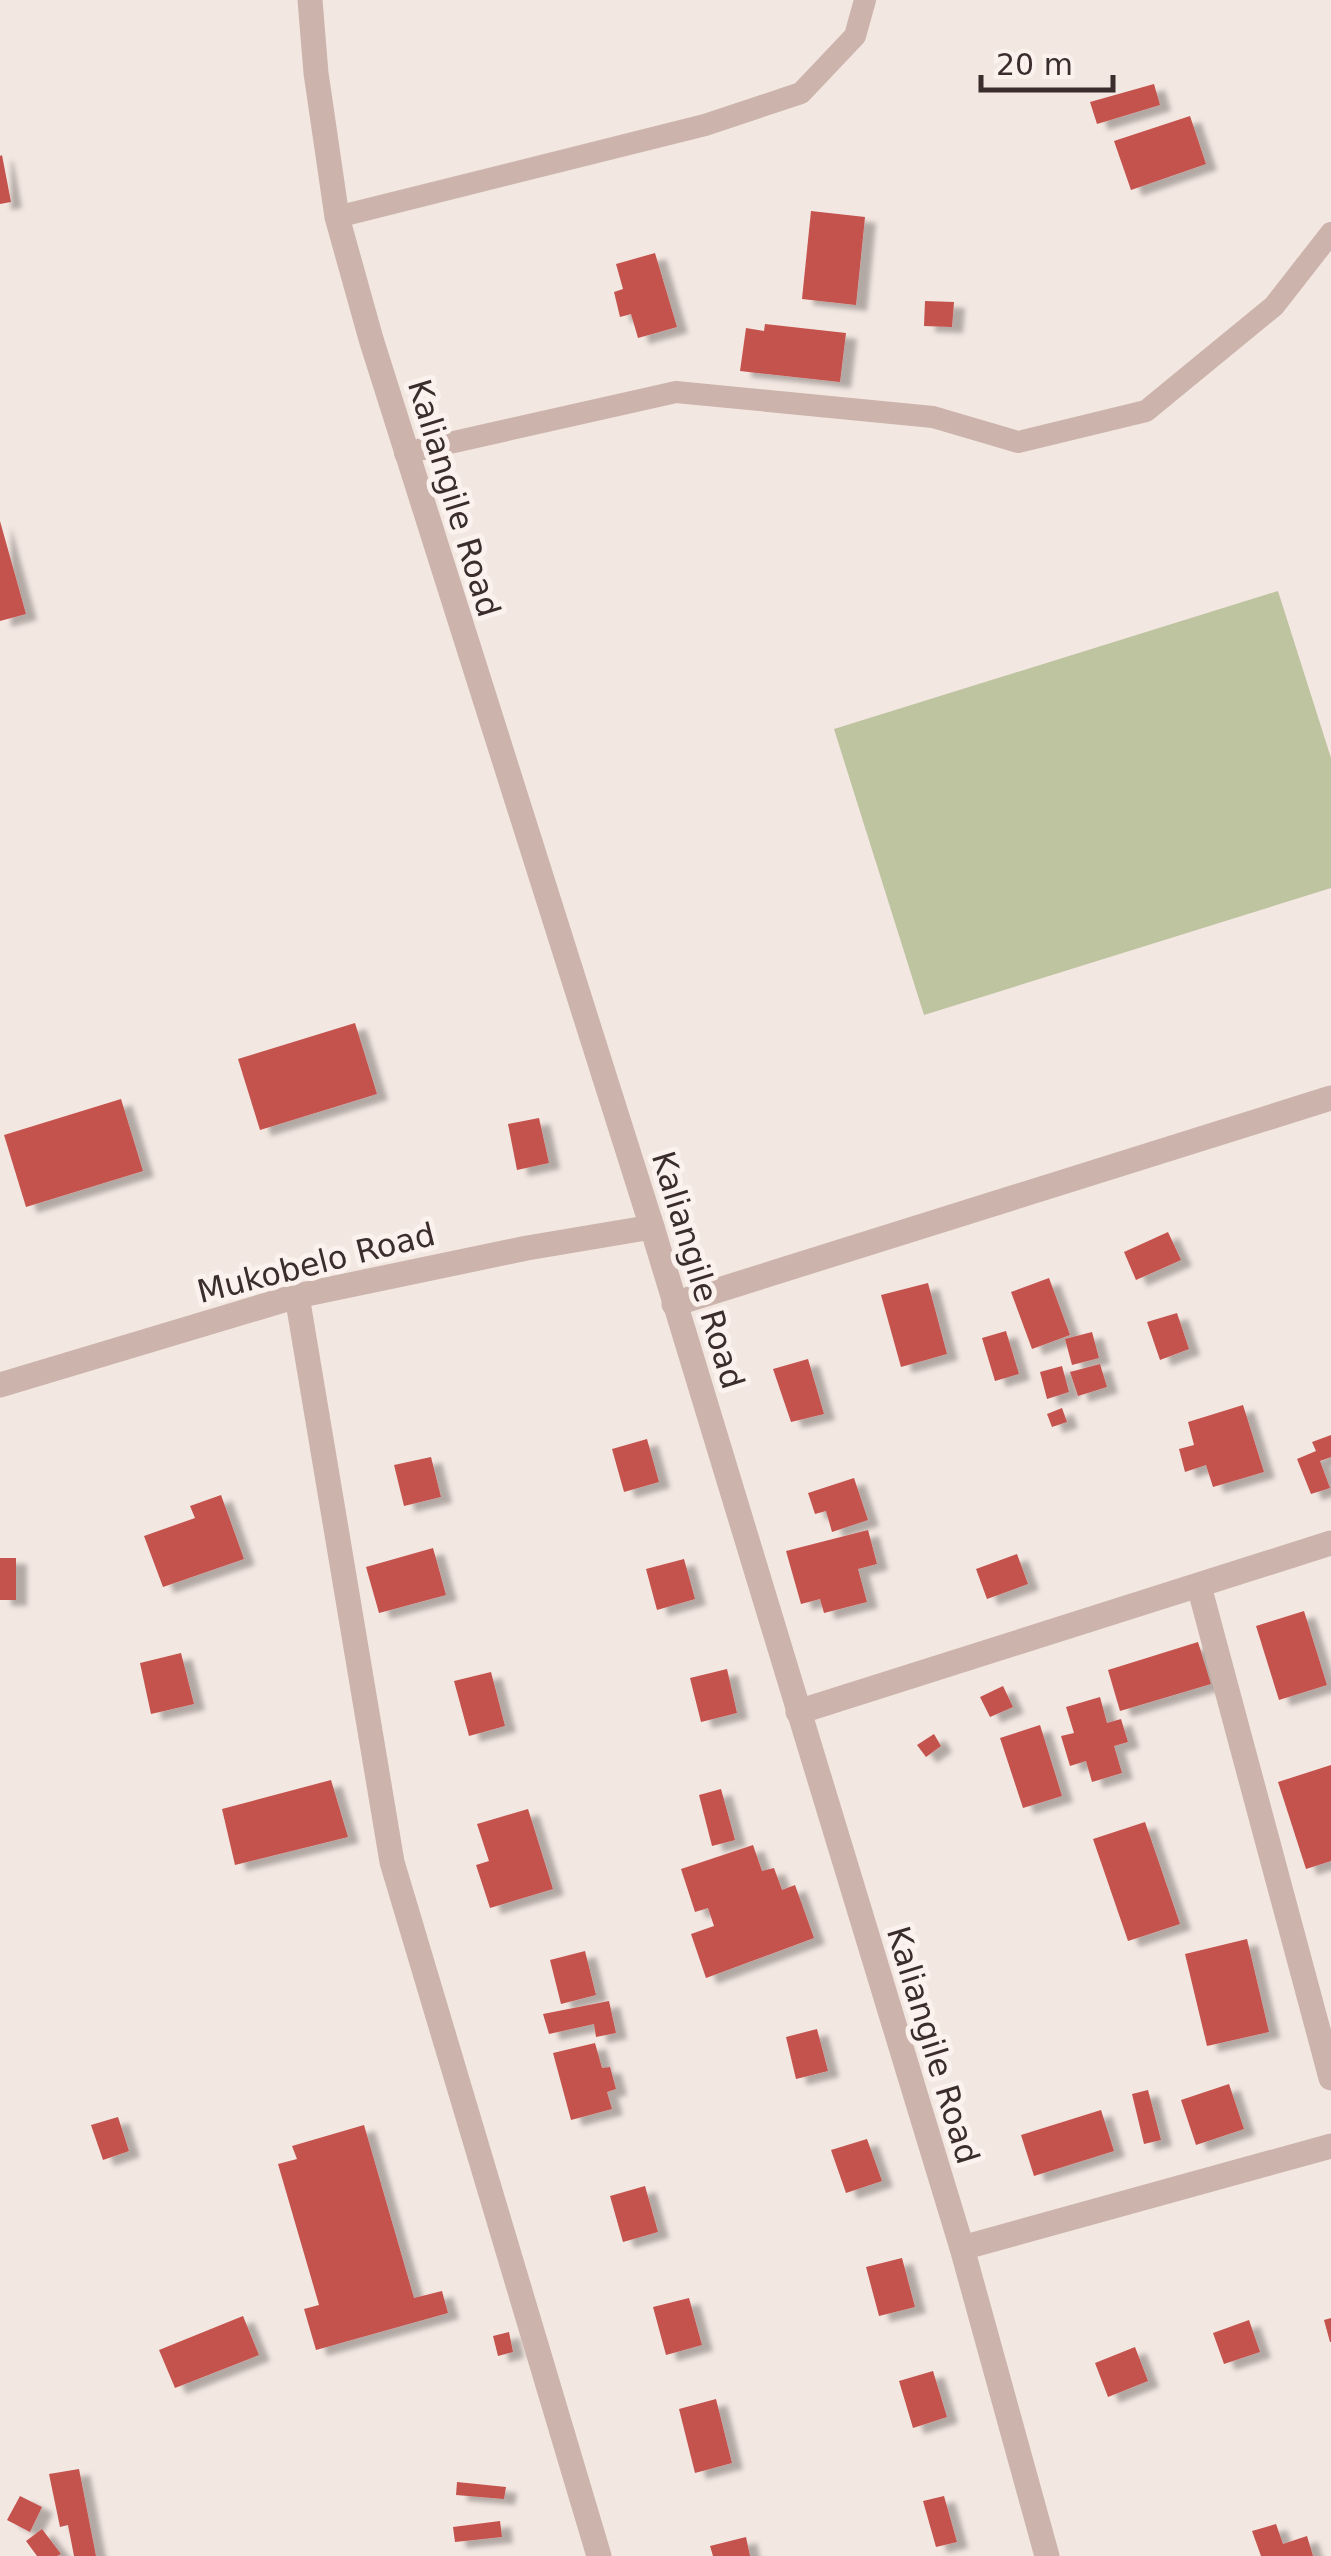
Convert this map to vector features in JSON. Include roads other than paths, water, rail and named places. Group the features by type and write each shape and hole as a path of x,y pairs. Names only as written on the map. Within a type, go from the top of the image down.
{"street":[{"name":"Kaliangile Road","path":"310,0 316,74 337,217 405,452 652,1228 962,2248 1047,2556"},
{"path":"674,1304 1331,1098"},
{"name":"Mukobelo Road","path":"0,1385 297,1296 527,1248 652,1228"},
{"path":"297,1296 392,1862 599,2556"},
{"path":"798,1712 1331,1543"},
{"path":"1199,1586 1331,2078"},
{"path":"962,2248 1331,2146"}],"lane":[{"path":"337,217 704,126 801,93 855,36 864,0"},
{"path":"405,452 676,392 933,417 1018,442 1146,411 1274,306 1331,233"}]}
